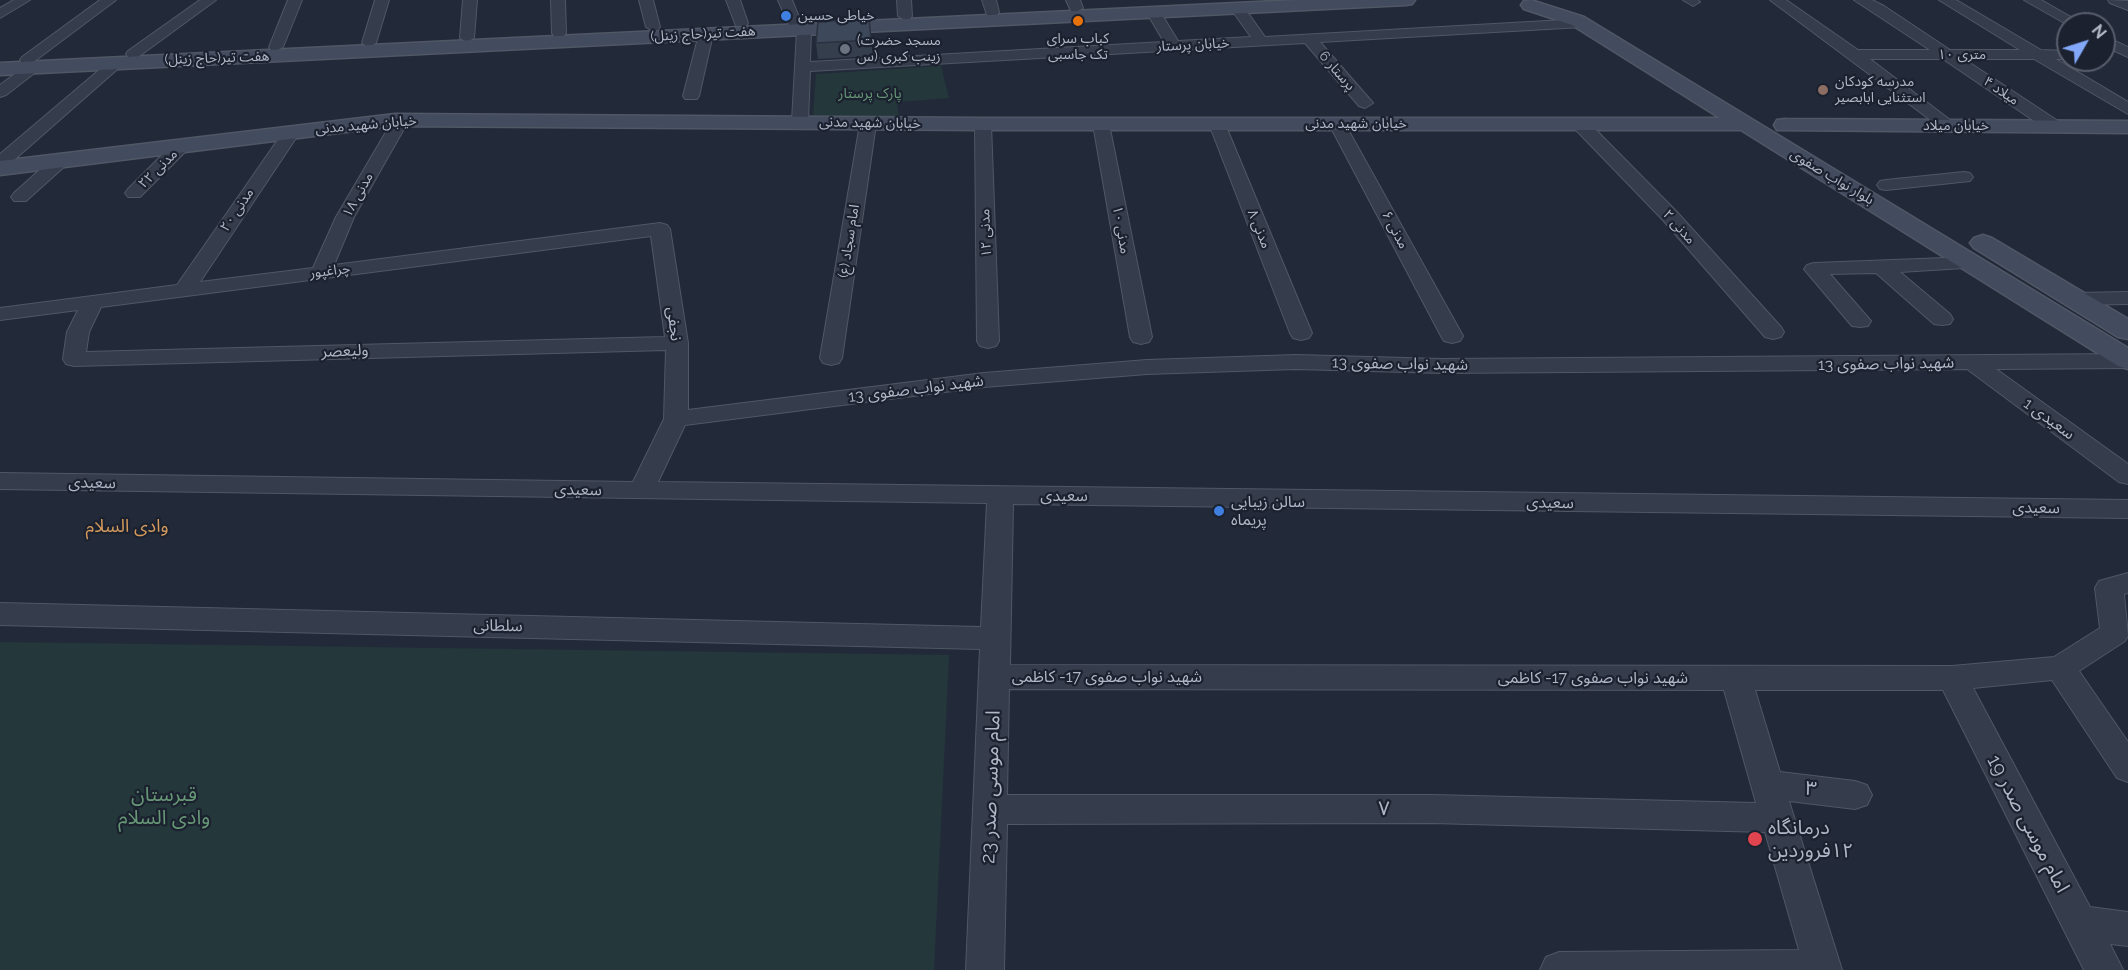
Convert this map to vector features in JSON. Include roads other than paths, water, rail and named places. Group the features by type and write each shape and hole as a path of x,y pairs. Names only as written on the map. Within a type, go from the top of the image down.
{"main road":[{"name":"هفت تیر(حاج زینل)","path":"0,62 116,63 706,34 799,26 1156,6 1240,2 1406,0"},
{"name":"بلوار نواب صفوی","path":"1522,3 1589,15 1785,125 1916,203"},
{"name":"هفت تیر(حاج زینل)","path":"0,69 133,54 741,23 799,26 904,8 1074,4 1156,6"},
{"name":"بلوار نواب صفوی","path":"1589,15 1743,124 2128,361"},
{"name":"خیابان شهید مدنی","path":"0,166 60,161 401,120 800,121 868,124 1743,124"},
{"name":"خیابان میلاد","path":"1785,125 2055,127 2127,123"},
{"path":"1966,233 2128,331"}],"street":[{"path":"0,14 23,0"},
{"path":"276,47 295,0"},
{"path":"369,43 382,0"},
{"path":"467,38 470,0"},
{"path":"558,0 559,33"},
{"path":"646,0 653,27"},
{"path":"732,0 741,23"},
{"path":"785,0 799,26 804,67 800,121"},
{"path":"1777,0 1855,54 1950,126"},
{"name":"میلاد ۴","path":"1861,0 2055,127"},
{"path":"1946,0 2041,55 2127,123"},
{"path":"2031,0 2056,13"},
{"path":"2115,0 2128,6"},
{"path":"133,54 216,2"},
{"path":"1240,2 1261,41"},
{"path":"0,92 29,64 106,3"},
{"path":"1156,6 1174,46"},
{"name":"خیابان پرستار","path":"804,67 1309,39 1589,15"},
{"path":"691,96 706,34"},
{"name":"پرستار 6","path":"1309,39 1365,103"},
{"name":"۱۰ متری","path":"1855,54 2056,55"},
{"path":"0,166 116,63"},
{"name":"مدنی ۱۸","path":"321,273 345,217 401,120"},
{"name":"امام سجاد (ع)","path":"831,358 868,124"},
{"name":"مدنی ۱۲","path":"983,124 988,341"},
{"name":"مدنی ۱۰","path":"1101,124 1141,337"},
{"name":"مدنی ۸","path":"1217,124 1301,333"},
{"name":"مدنی ۶","path":"1337,124 1452,336"},
{"name":"مدنی ۲","path":"1581,124 1669,215 1773,332"},
{"name":"مدنی ۲۰","path":"184,290 292,132"},
{"name":"مدنی ۲۲","path":"134,193 181,146"},
{"path":"20,197 60,161"},
{"path":"1886,185 1964,177"},
{"name":"چراغپور","path":"0,314 660,229"},
{"name":"نجفی","path":"660,229 677,343 676,419"},
{"path":"1860,321 1814,269 1972,263"},
{"path":"1881,267 1942,319"},
{"path":"2076,299 2128,298"},
{"name":"ولیعصر","path":"93,302 78,332 74,358 677,343"},
{"name":"شهید نواب صفوی 13","path":"676,419 984,380 1147,368 1296,362 1442,366 2128,361"},
{"name":"سعیدی 1","path":"1971,362 2128,476"},
{"path":"641,491 676,419"},
{"name":"سعیدی","path":"0,481 1000,496 2128,509"},
{"name":"امام موسی صدر 23","path":"985,970 1000,496"},
{"name":"شهید نواب صفوی 17- کاظمی","path":"994,677 1952,678 2060,668 2121,641 2109,588 2128,583"},
{"name":"سلطانی","path":"0,614 995,638"},
{"path":"2060,668 2128,768"},
{"path":"1559,970 1823,969 1736,678"},
{"name":"امام موسی صدر 19","path":"1952,678 2104,970"},
{"name":"۳","path":"1767,784 1856,795"},
{"name":"۷","path":"990,810 1432,809 1777,818"},
{"path":"2079,922 2128,929"}],"place":[{"name":"خیاطی حسین","path":"786,16"},
{"name":"کباب سرای تک جاسبی","path":"1078,21"},
{"name":"(مسجد حضرت زینب کبری (س","path":"845,49"},
{"name":"مدرسه کودکان استثنایی ابابصیر","path":"1823,90"},
{"name":"سالن زیبایی پریماه","path":"1219,511"},
{"name":"درمانگاه ١٢فروردین","path":"1755,839"}],"district":[{"name":"وادی السلام","path":"127,527"}],"park label":[{"name":"پارک پرستار","path":"870,94"},
{"name":"قبرستان وادی السلام","path":"164,806"}]}
